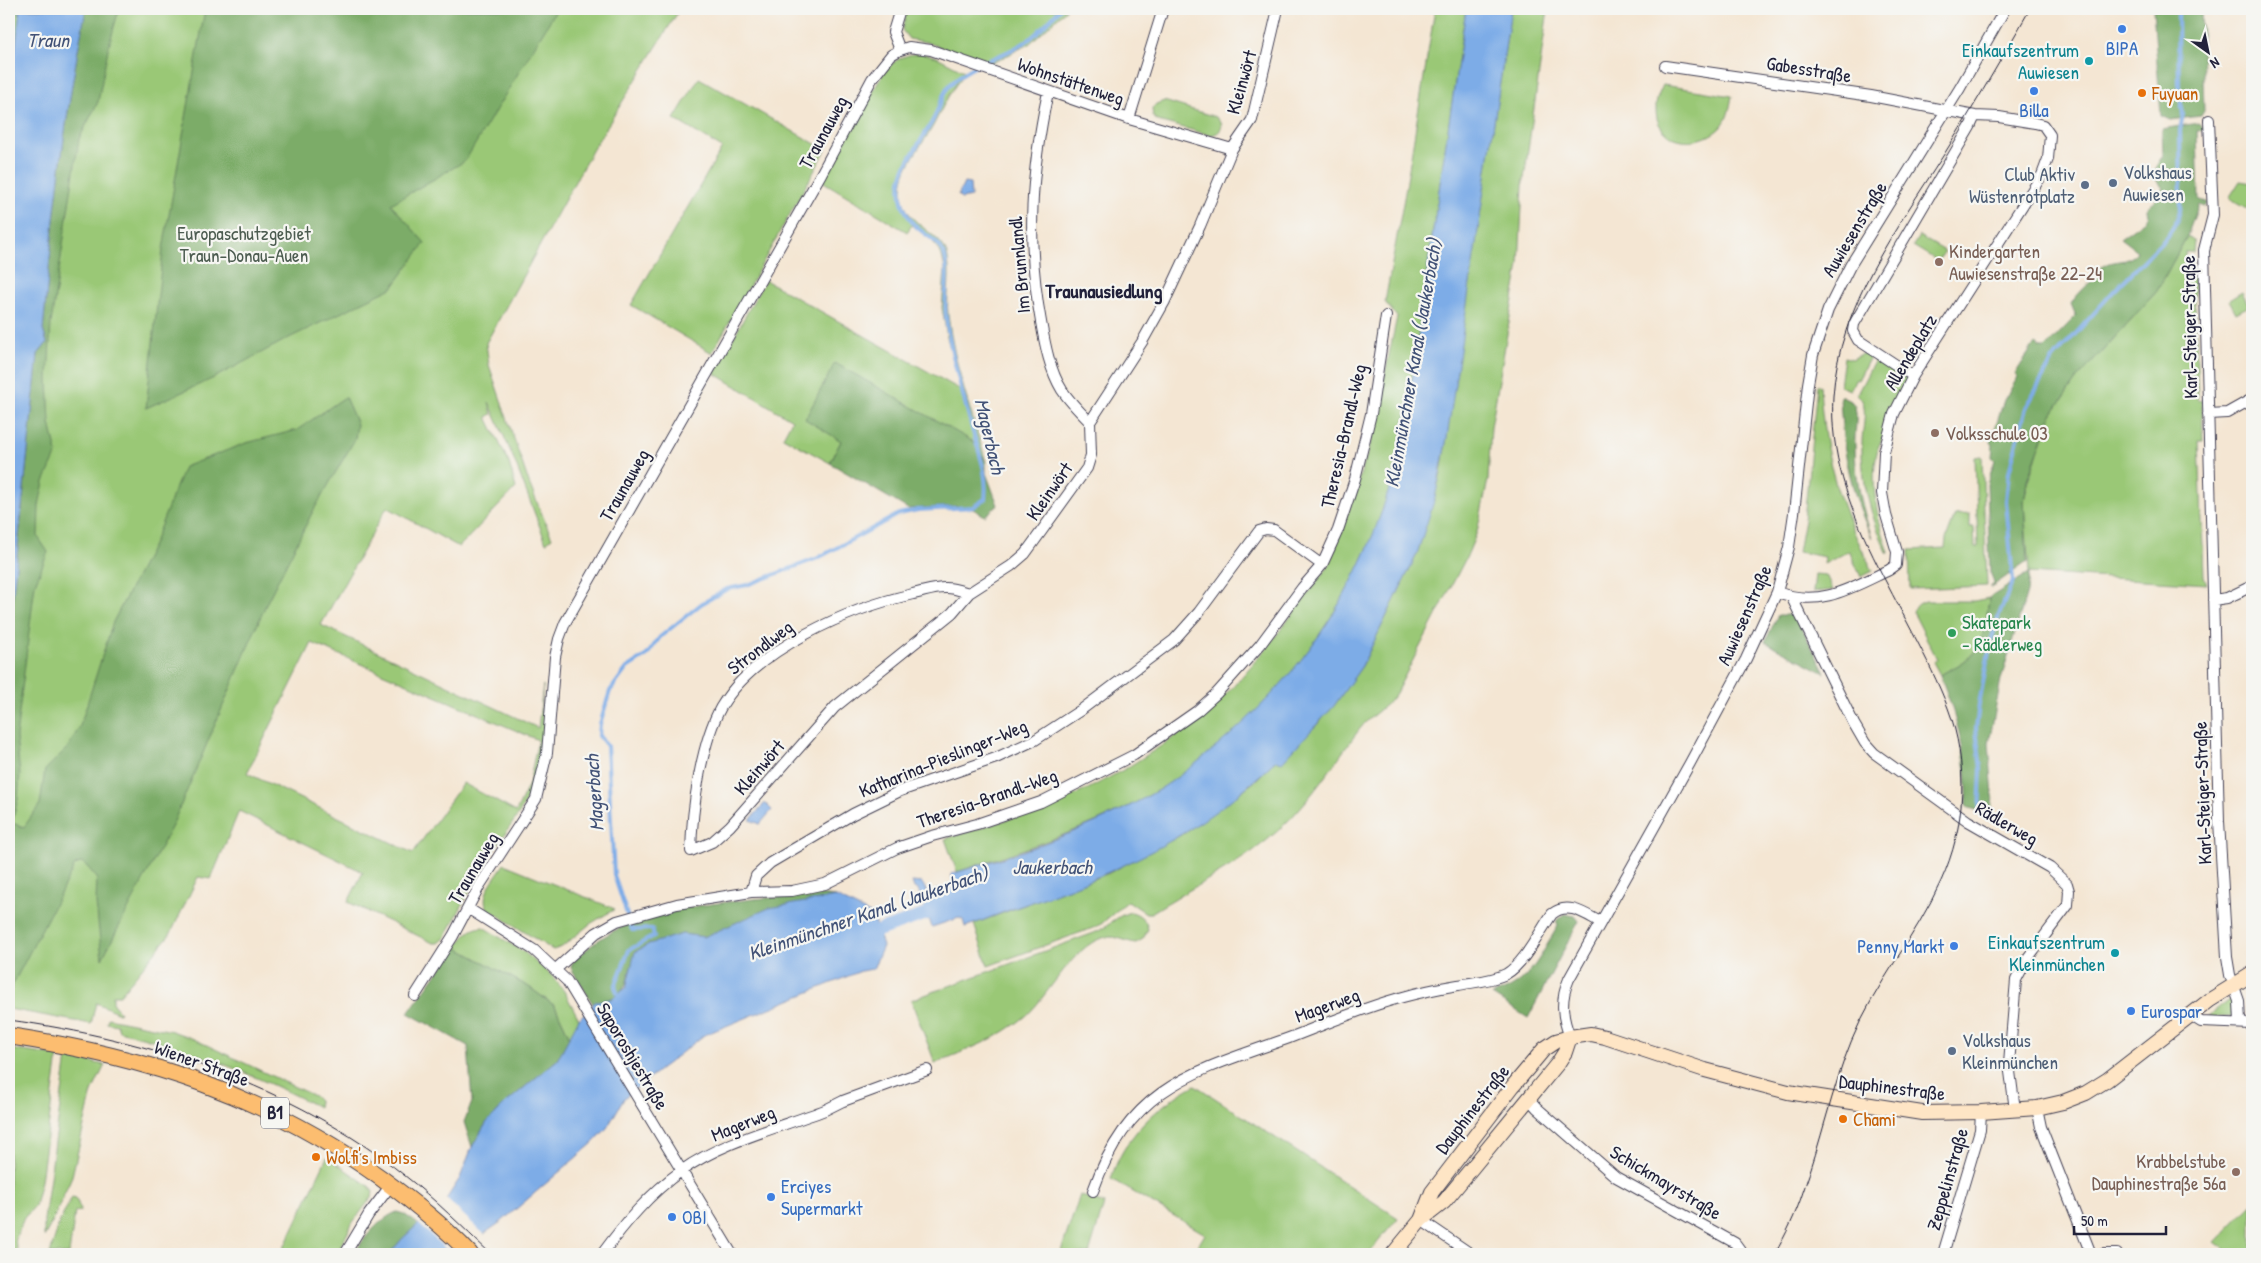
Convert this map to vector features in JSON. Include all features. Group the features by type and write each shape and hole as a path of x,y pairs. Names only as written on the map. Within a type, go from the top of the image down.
{"main road":[{"name":"Dauphinestraße","path":"1421,1220 1432,1192 1513,1086 1544,1050 1556,1041 1591,1034 1606,1037 1705,1070 1788,1092 1922,1113 1981,1112 2037,1108 2063,1102 2107,1080 2233,984 2252,974"},
{"name":"Wiener Straße","path":"9,1036 106,1053 180,1074 266,1108 351,1157 391,1185 424,1211 470,1254"},
{"name":"Dauphinestraße","path":"1393,1254 1421,1220 1444,1202 1558,1063 1565,1052 1570,1037"}],"street":[{"path":"900,9 893,32 900,50"},
{"path":"1129,119 1163,9"},
{"name":"Kleinwört","path":"691,851 712,842 730,826 835,707 952,613 969,593 1011,566 1025,554 1087,468 1091,455 1090,422 1142,342 1165,301 1200,226 1232,149 1252,120 1278,9"},
{"name":"Auwiesenstraße","path":"1570,1037 1562,1011 1564,994 1573,971 1695,755 1746,659 1777,592 1789,547 1793,521 1813,355 1828,310 1850,266 1946,110 2005,9"},
{"name":"Wohnstättenweg","path":"900,50 909,47 921,48 1129,119 1232,149"},
{"name":"Traunauweg","path":"415,996 469,909 480,885 536,799 547,754 555,657 565,623 821,174 872,79 892,55 900,50"},
{"name":"Gabesstraße","path":"1665,66 1871,96 1946,110"},
{"name":"Im Brunnlandl","path":"1048,92 1037,142 1033,177 1032,239 1035,288 1043,335 1056,380 1070,400 1090,422"},
{"path":"1913,376 1858,340 1853,331 1854,324 1975,116 1946,110"},
{"name":"Allendeplatz","path":"1777,592 1792,598 1820,598 1835,595 1896,565 1897,552 1886,515 1882,493 1883,464 1894,414 1913,376 2042,175 2048,159 2050,135 2043,125 1999,117 1975,116"},
{"name":"Karl-Steiger-Straße","path":"2209,120 2213,215 2204,250 2219,821 2227,957 2233,984"},
{"name":"Theresia-Brandl-Weg","path":"556,969 596,933 617,921 677,904 751,892 792,891 825,884 897,848 1041,802 1092,778 1134,755 1173,729 1217,693 1260,645 1302,588 1322,565 1338,530 1355,479 1371,414 1386,316"},
{"name":"Karl-Steiger-Straße","path":"2208,414 2227,413 2252,399"},
{"name":"Katharina-Pieslinger-Weg","path":"751,892 756,876 770,863 853,814 900,791 996,758 1035,740 1081,710 1174,640 1198,612 1259,531 1266,529 1274,530 1322,565"},
{"path":"2213,600 2227,598 2252,586"},
{"name":"Strondlweg","path":"691,851 692,826 707,737 729,695 745,677 812,630 855,612 898,597 929,590 947,588 969,593"},
{"name":"Rädlerweg","path":"1792,598 1854,724 1865,743 1874,753 1968,821 2050,868 2067,884 2069,891 2068,905 2027,959 2016,980 2009,1064 2015,1110"},
{"name":"Saporoshjestraße","path":"469,909 534,950 556,969 576,995 732,1254"},
{"name":"Magerweg","path":"1093,1191 1101,1166 1125,1128 1153,1099 1178,1081 1213,1066 1387,1002 1506,974 1518,964 1552,914 1558,909 1577,910 1600,922"},
{"path":"2233,984 2239,1001 2240,1022"},
{"path":"2190,1016 2201,1022 2240,1022 2252,1024"},
{"name":"Magerweg","path":"602,1254 640,1206 682,1171 707,1156 927,1070"},
{"name":"Schickmayrstraße","path":"1528,1098 1606,1169 1735,1243 1743,1254"},
{"path":"2037,1108 2041,1127 2091,1254"},
{"name":"Zeppelinstraße","path":"1943,1254 1980,1130 1981,1112"},
{"path":"345,1254 369,1214 391,1185"},
{"path":"1421,1220 1471,1254"},
{"path":"2103,1254 2117,1254"}],"green space":[{"name":"Europaschutzgebiet Traun-Donau-Auen","path":"9,9 680,9 593,149 486,343 489,365 529,483 552,538 546,543 513,457 489,402 492,414 487,417 509,463 516,488 459,547 387,507 321,625 538,728 543,685 541,709 545,719 543,740 539,764 531,791 519,814 485,862 445,938 439,943 433,943 348,902 363,872 239,811 211,879 198,877 171,933 120,995 113,995 113,1004 119,1013 96,1003 91,1024 9,1009 9,992 15,979 9,977","holes":["312,643 538,740 529,784 516,812 463,783 413,853 247,773"]},
{"path":"86,9 119,9 108,49 98,102 79,139 51,323 48,378 50,423 57,453 44,482 39,505 38,537 48,552 35,584 16,737 20,774 18,799 12,823 24,827 40,804 45,770 68,747 80,726 113,622 153,545 184,467 246,443 297,430 345,397 357,424 355,439 312,513 267,602 172,826 102,959 96,903 97,878 83,862 75,865 9,992 9,634 38,354 47,342 43,330 60,169 71,89"},
{"path":"205,9 557,9 465,161 391,204 425,243 392,288 289,338 212,379 146,408 163,249"},
{"path":"907,9 1067,9 1029,44 990,64 926,42 909,39 902,30"},
{"path":"1435,9 1466,9 1409,401 1395,469 1380,517 1360,564 1336,609 1308,651 1276,691 1240,727 1201,760 1160,789 1086,826 957,872 945,839 1048,807 1086,790 1125,769 1197,721 1233,687 1269,645 1329,566 1369,449 1397,317 1385,302"},
{"path":"1511,9 1548,9 1523,186 1519,265 1491,427 1488,480 1477,532 1467,556 1396,693 1388,703 1363,725 1292,817 1251,853 1151,913 1146,913 1128,901 1101,924 1093,928 988,966 974,924 1109,873 1185,833 1254,782 1320,722 1362,666 1417,554 1441,474"},
{"path":"2153,9 2201,9 2204,111 2201,116 2170,120 2161,116"},
{"path":"922,53 937,57 966,72 949,95 932,128 911,161 902,188 903,200 907,211 937,239 947,254 949,269 948,315 954,352 986,462 973,442 841,441 830,463 783,437 792,420 714,373 765,280 961,390 947,337 942,308 945,269 942,256 932,240 912,225 907,232 822,181 884,72 901,58"},
{"path":"699,78 826,150 712,353 631,305 722,148 674,119"},
{"path":"1663,85 1732,96 1723,125 1711,135 1700,139 1689,141 1669,135 1662,129 1657,119 1656,104"},
{"path":"1164,101 1216,117 1222,124 1220,131 1210,135 1158,121 1153,117 1152,109 1156,104"},
{"path":"2198,123 2207,130 2197,131 2199,200 2207,202 2205,206 2199,204 2187,236 2157,291 2076,380 2051,416 2027,481 2024,502 2027,562 1990,588 1994,582 1990,572 1987,484 1995,460 1992,457 1993,445 1991,442 2004,400 2018,377 2015,374 2033,346 2036,344 2041,348 2045,348 2076,316 2071,304 2099,269 2112,262 2126,260 2137,251 2120,238 2145,220 2148,215 2147,209 2164,188 2151,175 2163,155 2162,129"},
{"path":"2240,181 2252,183 2252,209 2250,210 2229,198"},
{"path":"1919,236 1945,251 1938,261 1913,246"},
{"path":"2187,236 2194,241 2193,252 2185,252 2186,270 2194,270 2198,400 2202,401 2203,441 2199,441 2204,576 2207,584 2029,573 2024,502 2028,481 2051,416 2076,380 2157,291"},
{"path":"2242,292 2249,306 2236,313 2229,300"},
{"path":"1866,352 1871,355 1858,380 1856,379 1850,390 1840,386 1844,357 1852,359"},
{"path":"1876,358 1908,379 1878,448 1875,461 1874,488 1888,554 1872,513 1865,486 1862,457 1864,410 1861,399 1857,394"},
{"path":"835,363 974,442 986,462 986,473 998,505 985,516 973,509 957,506 908,509 830,463 841,441 805,419"},
{"path":"1817,385 1820,386 1825,437 1835,482 1851,525 1873,571 1861,577 1849,551 1824,564 1825,557 1798,552 1804,520"},
{"path":"1840,396 1852,402 1855,407 1855,458 1862,504 1872,538 1858,503 1848,469"},
{"path":"1982,456 1987,586 1910,589 1909,550 1945,548 1946,539 1955,515 1970,514 1970,527 1974,527 1975,547 1978,547 1975,457"},
{"path":"2029,573 2027,592 2001,679 1989,743 1993,797 1990,815 1967,807 1966,773 1961,739 1940,675 1957,666 1973,654 1984,631 1989,598"},
{"path":"1815,574 1826,575 1833,590 1813,592"},
{"path":"1989,598 1984,631 1973,654 1957,666 1940,675 1933,662 1937,659 1913,612 1915,607 1919,603 1926,601 1974,601"},
{"path":"1778,615 1795,615 1825,673 1765,642"},
{"path":"504,864 615,909 590,924 562,947 553,950 488,909 485,898 487,892"},
{"path":"809,894 836,897 748,918 704,937 682,934 631,967 622,991 607,1000 593,1004 571,968 577,957 604,937 641,919 703,905"},
{"path":"1131,912 1140,916 1146,923 1148,929 1143,939 1136,943 1113,937 1098,939 1075,957 1034,1007 1016,1024 982,1043 935,1063 911,1000 1094,933"},
{"path":"1564,914 1575,916 1579,921 1528,1018 1492,995 1516,984 1525,977 1539,959 1558,926 1556,921"},
{"path":"483,927 524,952 552,976 564,991 579,1019 570,1038 555,1006 529,987 456,947 470,931"},
{"path":"456,947 529,987 555,1006 570,1038 557,1060 506,1103 487,1122 472,1147 464,1122 472,1102 468,1046 408,1013"},
{"path":"2230,999 2233,1002 2232,1017 2207,1017"},
{"path":"108,1018 172,1031 194,1039 314,1096 319,1101 318,1107 220,1063 170,1045 119,1031 117,1025 107,1023"},
{"path":"9,1049 58,1056 41,1181 35,1206 24,1218 15,1239 18,1254 9,1254"},
{"path":"67,1057 105,1065 92,1092 72,1176 44,1237 44,1220"},
{"path":"1195,1085 1398,1218 1368,1254 1193,1254 1205,1234 1111,1179 1124,1149 1133,1136 1155,1112"},
{"path":"327,1157 369,1186 373,1192 372,1197 353,1222 337,1254 281,1254"},
{"path":"1080,1195 1104,1204 1089,1254 1060,1254"},
{"path":"72,1197 76,1198 81,1211 75,1212 69,1254 50,1254 59,1223"},
{"path":"2252,1204 2252,1254 2231,1254 2215,1242"},
{"path":"397,1212 404,1214 419,1225 403,1238 389,1254 354,1254 372,1230 384,1219"}],"water":[{"name":"Traun","path":"20,9 86,9 71,89 60,169 43,330 47,343 38,354 9,632 9,103"},
{"name":"Jaukerbach","path":"1466,9 1511,9 1447,438 1435,498 1417,554 1362,666 1334,706 1282,762 1276,760 1217,811 1187,831 1123,865 1055,894 965,927 963,920 959,918 932,927 918,890 914,888 912,882 922,883 928,893 954,884 951,874 1058,838 1136,803 1160,789 1230,735 1259,707 1286,678 1332,616 1368,548 1382,511 1400,449 1412,380"},
{"path":"964,183 970,184 971,197 961,199 958,196"},
{"path":"765,803 772,810 760,824 750,820"},
{"path":"836,897 872,915 883,946 873,969 861,971 704,1035 625,1097 607,1128 593,1143 501,1222 485,1233 473,1254 389,1254 403,1238 447,1198 460,1178 472,1147 487,1122 506,1103 557,1060 579,1019 596,1001 611,999 626,988 635,952 649,944 682,934 704,937 769,908"}],"pier":[{"path":"444,1197 486,1236 476,1254 451,1254 418,1223"}],"waterway":[{"name":"Magerbach","path":"619,997 615,987 629,950 654,936 652,929 632,930 614,875 607,746 599,736 600,724 610,691 627,668 647,655 660,637 701,604 727,589 747,585 818,558 899,514 918,510 973,507 985,499 986,490 983,465 948,332 945,310 947,272 945,257 940,246 912,222 904,208 900,194 901,182 904,170 933,120 949,86 965,72 1024,43 1039,31 1060,9"},
{"path":"1979,812 1981,769 1976,729 1979,704 1991,641 2013,581 2006,501 2009,472 2026,408 2053,359 2112,293 2168,236 2177,220 2181,207 2180,130 2183,114 2179,93 2178,9"},
{"name":"Kleinmünchner Kanal (Jaukerbach)","path":"863,936 941,909"}],"tram line":[{"path":"1775,1254 1800,1200 1844,1061 1860,1021 1920,922 1941,881 1956,839 1962,795 1959,751 1955,729 1948,708 1932,670 1873,556 1856,518 1843,478 1834,438 1833,396 1838,363 1846,331 1858,300 1889,240 1965,120 2030,9"},
{"path":"9,1020 62,1028 166,1054 217,1071 267,1091 315,1115 361,1143 438,1203 491,1254"}],"place":[{"name":"BIPA","path":"2122,29"},
{"name":"Einkaufszentrum Auwiesen","path":"2089,61"},
{"name":"Billa","path":"2034,91"},
{"name":"Fuyuan","path":"2142,93"},
{"name":"Volkshaus Auwiesen","path":"2113,183"},
{"name":"Club Aktiv Wüstenrotplatz","path":"2085,185"},
{"name":"Kindergarten Auwiesenstraße 22-24","path":"1939,262"},
{"name":"Volksschule 03","path":"1935,433"},
{"name":"Skatepark - Rädlerweg","path":"1952,633"},
{"name":"Penny Markt","path":"1954,946"},
{"name":"Einkaufszentrum Kleinmünchen","path":"2115,953"},
{"name":"Eurospar","path":"2131,1011"},
{"name":"Volkshaus Kleinmünchen","path":"1952,1051"},
{"name":"Chami","path":"1843,1119"},
{"name":"Wolfi's Imbiss","path":"316,1157"},
{"name":"Krabbelstube Dauphinestraße 56a","path":"2236,1172"},
{"name":"Erciyes Supermarkt","path":"771,1197"},
{"name":"OBI","path":"672,1217"}],"district":[{"name":"Traunausiedlung","path":"1104,291"}]}
